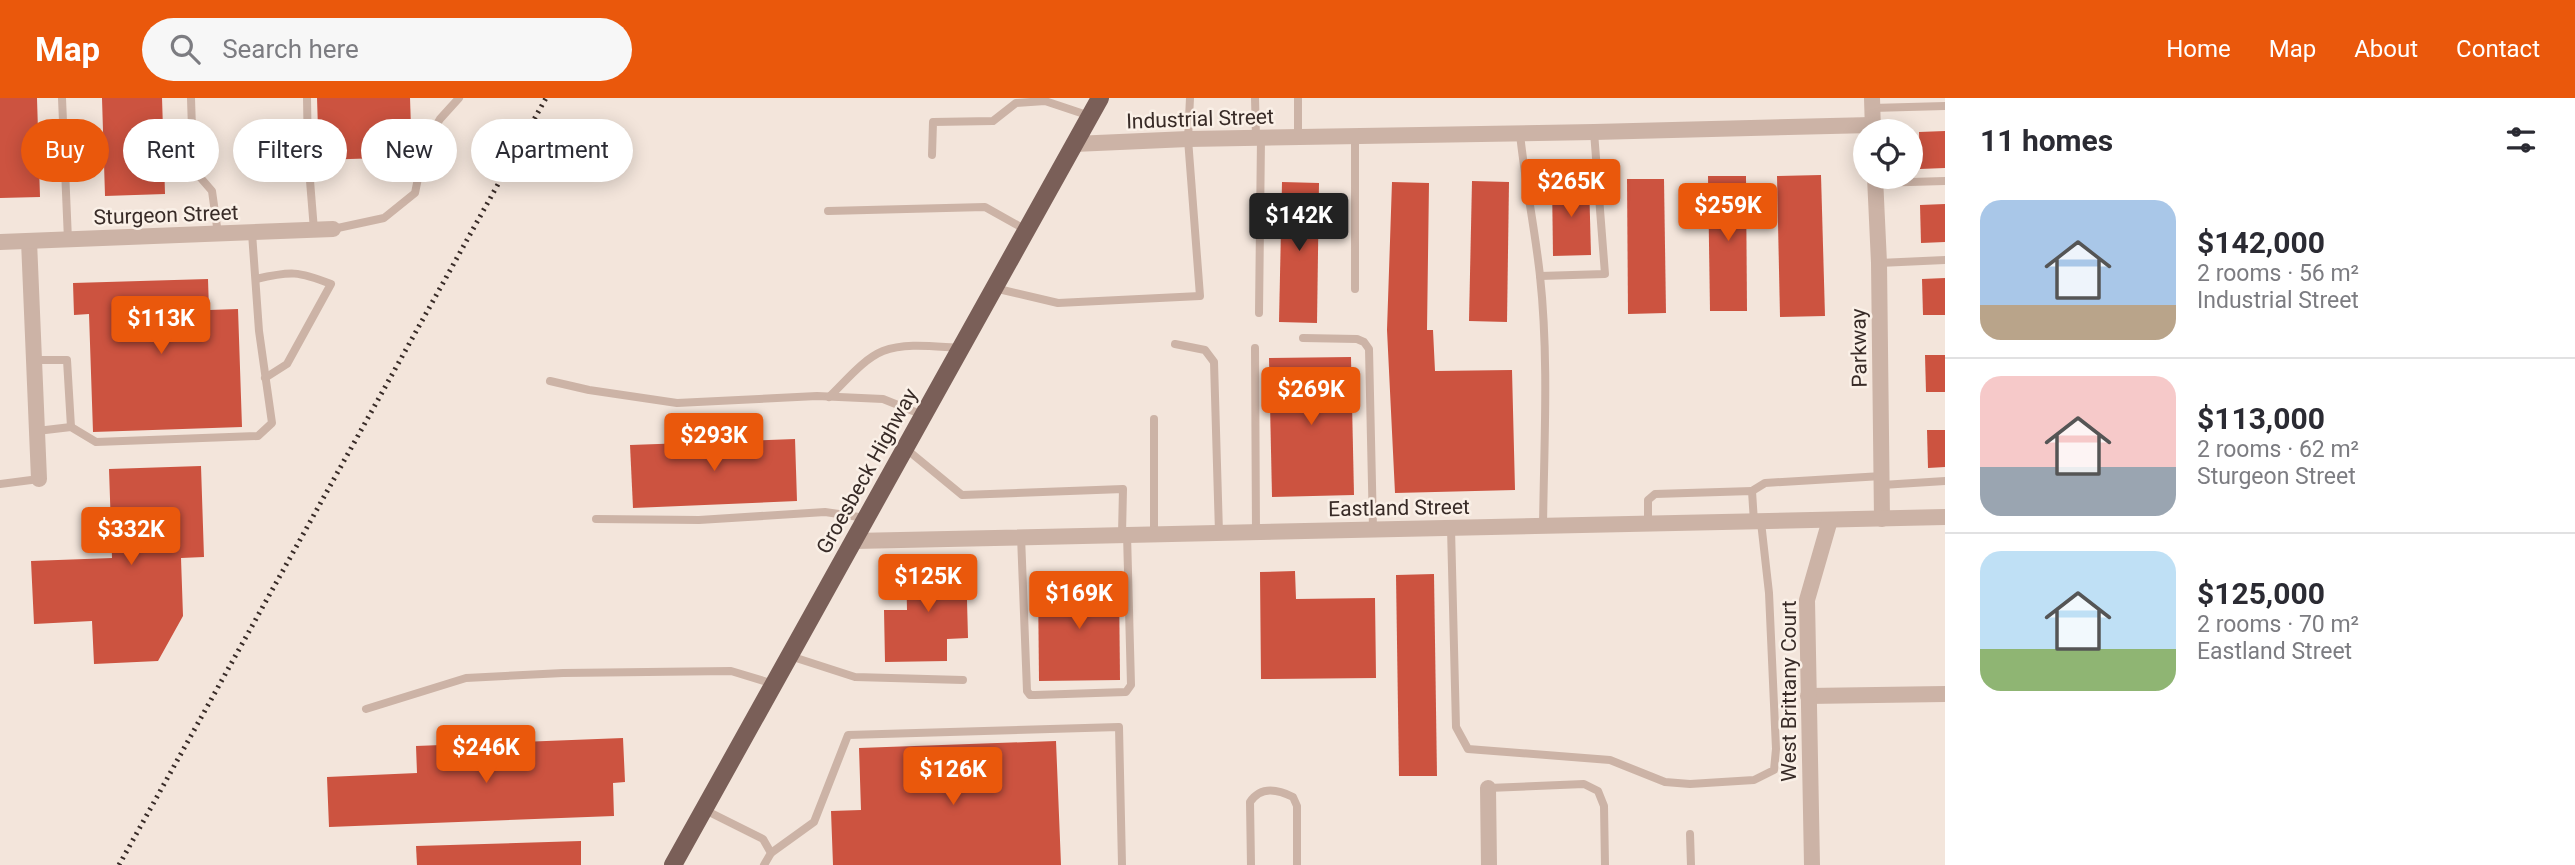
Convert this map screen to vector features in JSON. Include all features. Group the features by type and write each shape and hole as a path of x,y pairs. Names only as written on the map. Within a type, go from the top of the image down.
{"main road":[{"name":"Groesbeck Highway","path":"673,865 1100,98"}],"street":[{"name":"Industrial Street","path":"1074,144 1188,139 1853,128"},
{"name":"Parkway","path":"1875,189 1882,519"},
{"name":"Sturgeon Street","path":"0,243 334,229"},
{"path":"29,242 39,479"},
{"name":"Eastland Street","path":"854,541 1945,517"},
{"name":"West Brittany Court","path":"1812,865 1807,600 1830,520"},
{"path":"1808,696 1945,694"},
{"path":"1488,788 1489,865"}],"lane":[{"path":"62,98 68,240"},
{"path":"191,98 192,129 199,176 212,191 218,234"},
{"path":"307,98 314,230"},
{"path":"334,229 384,218 415,192 425,144 439,119 459,98"},
{"path":"994,288 1058,303 1200,296 1188,139 1190,98"},
{"path":"1255,98 1258,138 1259,313"},
{"path":"1298,98 1298,137"},
{"path":"932,155 933,122 993,121 1016,103 1045,101 1090,116"},
{"path":"1872,103 1945,106"},
{"path":"1540,276 1605,274 1594,132"},
{"path":"1520,134 1540,276 1544,366 1543,527"},
{"path":"1354,136 1355,289"},
{"path":"1923,181 1945,181"},
{"path":"828,211 985,207 1027,230"},
{"path":"37,431 71,427 96,442 258,436 272,423 259,331 252,233"},
{"path":"1879,263 1945,260"},
{"path":"256,279 301,272 331,284 287,364 265,378"},
{"path":"1303,338 1357,339 1364,342 1369,349 1373,530"},
{"path":"1175,344 1205,350 1214,362 1219,533"},
{"path":"829,397 869,360 883,351 916,347 961,348"},
{"path":"1255,348 1256,532"},
{"path":"34,360 67,360 71,427"},
{"path":"550,381 589,390 677,403 829,397 883,399 924,415"},
{"path":"1154,419 1154,534"},
{"path":"905,448 962,495 1123,489 1131,685 1126,692 1035,695 1027,691 1021,536"},
{"path":"0,484 39,479"},
{"path":"1648,525 1648,500 1655,494 1752,491 1765,483 1945,481"},
{"path":"1451,528 1455,727 1468,750 1610,760 1665,782 1690,784 1754,780 1774,770 1776,749 1770,606 1752,491"},
{"path":"596,519 699,520 825,512 866,518"},
{"path":"790,656 855,677 963,680"},
{"path":"366,709 467,678 563,673 731,671 774,684"},
{"path":"764,865 771,853 814,821 848,734 1119,727 1122,865"},
{"path":"1488,788 1584,784 1598,791 1604,806 1605,865"},
{"path":"1251,865 1250,802 1255,793 1266,790 1280,791 1293,797 1297,806 1297,865"},
{"path":"704,809 763,839 771,853"},
{"path":"1690,834 1691,865"}],"building":[{"path":"0,98 37,98 38,119 21,119 21,182 40,182 40,197 0,198"},
{"path":"102,98 162,98 163,119 123,119 123,182 165,182 165,194 105,196 105,182 109,182 109,119 103,119"},
{"path":"317,98 410,98 411,119 361,119 361,159 347,159 347,119 318,119"},
{"path":"1945,131 1945,168 1923,169 1923,132"},
{"path":"1821,175 1825,316 1780,317 1777,176"},
{"path":"1708,176 1746,176 1747,311 1710,311"},
{"path":"1627,179 1664,179 1666,313 1628,314"},
{"path":"1472,181 1509,182 1507,322 1469,321"},
{"path":"1589,181 1591,255 1553,256 1552,182"},
{"path":"1282,182 1319,183 1317,323 1279,322"},
{"path":"1392,182 1429,183 1427,330 1433,330 1435,371 1512,370 1515,490 1395,493 1387,330"},
{"path":"1945,204 1945,242 1921,243 1920,205"},
{"path":"1945,278 1945,315 1923,315 1922,279"},
{"path":"208,279 209,310 238,309 242,427 93,432 89,314 74,315 73,283"},
{"path":"1925,355 1945,355 1945,392 1926,392"},
{"path":"1351,357 1354,495 1272,497 1269,358"},
{"path":"1927,430 1945,430 1945,467 1928,468"},
{"path":"795,439 797,501 633,508 630,445"},
{"path":"201,466 204,557 181,558 183,616 158,661 94,664 92,621 34,624 31,561 112,558 109,469"},
{"path":"966,563 968,638 947,639 947,661 885,662 884,610 907,610 906,564"},
{"path":"1295,571 1296,599 1375,598 1376,678 1261,679 1260,572"},
{"path":"1434,574 1437,776 1399,776 1396,575"},
{"path":"1038,582 1119,582 1120,680 1039,681"},
{"path":"623,738 625,782 613,783 614,816 329,827 327,777 417,773 416,746"},
{"path":"1056,741 1061,865 833,865 831,811 861,810 859,748"},
{"path":"581,841 581,865 417,865 416,846"}],"railway":[{"path":"119,865 546,98"}]}
